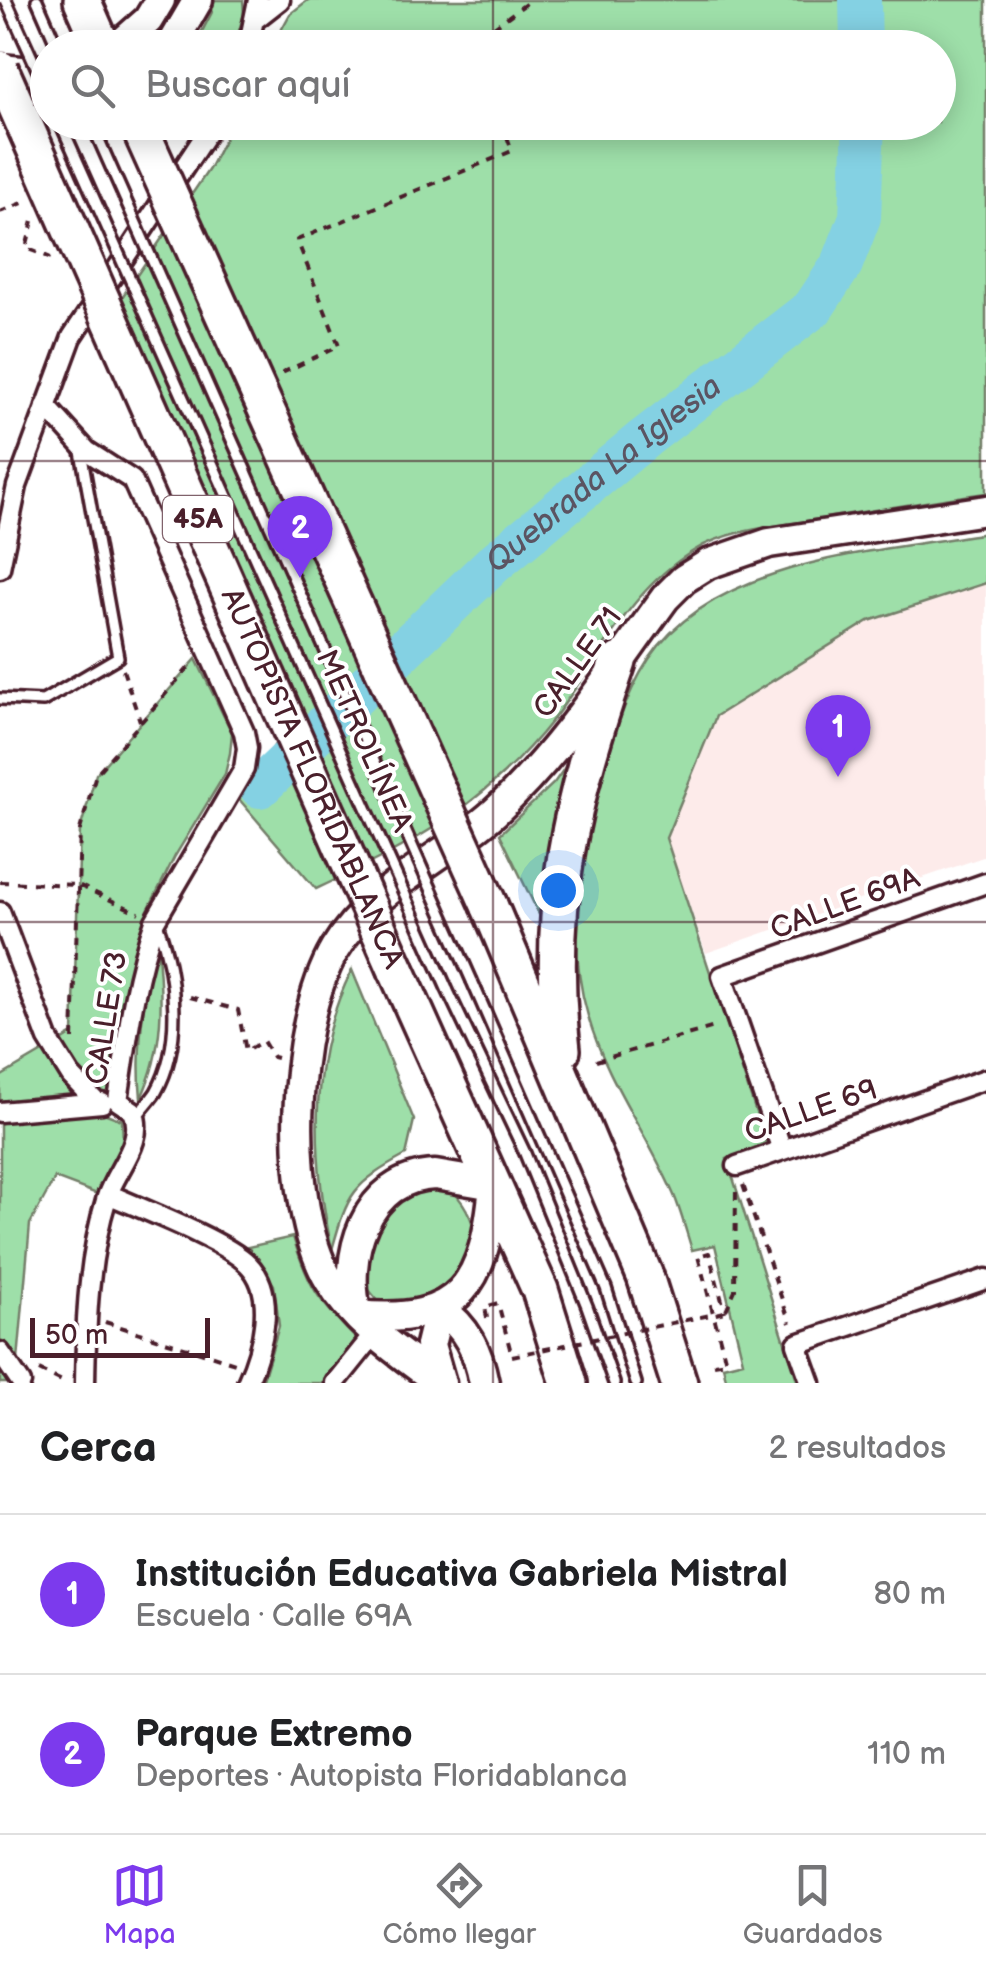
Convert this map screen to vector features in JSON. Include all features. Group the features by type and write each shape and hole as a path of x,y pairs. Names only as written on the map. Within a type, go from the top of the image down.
{"highway":[{"path":"82,0 95,30"},
{"name":"AUTOPISTA FLORIDABLANCA","path":"0,69 30,137"},
{"name":"AUTOPISTA FLORIDABLANCA","path":"31,140 540,1290 569,1383"},
{"path":"145,140 489,905 645,1276 679,1383"},
{"path":"566,1086 556,969 558,901 578,788 618,662"}],"street":[{"path":"137,30 160,0"},
{"path":"180,30 198,0"},
{"path":"258,9 280,0"},
{"path":"0,69 30,72"},
{"path":"0,103 30,104"},
{"path":"0,568 17,486 66,350 86,312 202,140"},
{"path":"46,406 79,444 132,480 206,648"},
{"name":"CALLE 71","path":"440,1383 366,1323 330,1282 311,1234 300,1154 301,1062 312,1005 336,948 354,922 382,896 467,835 520,787 552,752 665,598 684,579 708,564 769,543 986,510"},
{"name":"CALLE 73","path":"86,1383 86,1316 92,1264 108,1194 134,1144 136,1118 118,1101 138,974 156,920 244,769 248,748 206,648"},
{"name":"CALLE 69A","path":"737,1021 722,976 986,883"},
{"path":"0,912 48,1039 72,1076 97,1103"},
{"path":"737,1021 782,1150"},
{"name":"CALLE 69","path":"737,1166 986,1080"},
{"path":"0,1112 118,1101"},
{"path":"335,1383 366,1323 352,1282 356,1242 372,1208 403,1182 419,1176 494,1184 483,1255 464,1288 439,1308 366,1323"},
{"path":"108,1194 227,1250 250,1265 258,1278 264,1323 261,1348 250,1376"},
{"path":"810,1383 797,1344 986,1278"},
{"path":"439,1308 430,1345 440,1383"},
{"path":"439,1308 455,1320 475,1347 484,1383"},
{"path":"0,1352 21,1383"}],"lane":[{"path":"6,0 30,53"},
{"path":"37,0 50,30"},
{"name":"METROLÍNEA","path":"68,140 447,989 524,1151 614,1383"},
{"name":"METROLÍNEA","path":"99,140 606,1288 636,1383"},
{"path":"0,699 43,701 118,656 79,444"},
{"path":"136,1118 156,1091 166,1065 172,992 165,946 156,920"}],"path":[{"path":"490,30 531,0"},
{"path":"272,377 340,346 298,240 512,152 508,140"},
{"path":"72,1076 80,830 96,774 206,648"},
{"path":"118,656 140,721"},
{"path":"0,882 78,884 156,920"},
{"path":"172,992 238,1010 246,1051 264,1041 273,1057 301,1062"},
{"path":"596,1061 737,1021"},
{"path":"737,1166 797,1344"},
{"name":"CALLE 69","path":"725,1312 734,1290 737,1166"},
{"path":"512,1356 725,1312 709,1254 698,1256 726,1362 714,1364"},
{"path":"86,1316 250,1376"}],"shaded area":[{"path":"986,583 986,856 706,953 666,838 716,716 869,621"}],"green space":[{"path":"214,0 243,0 239,30 203,30"},
{"path":"308,0 986,0 986,493 752,530 722,537 695,550 672,566 633,605 554,718 502,775 417,838 316,889 238,798 278,740 97,334 209,169 224,140 956,140 956,30 281,30 290,14"},
{"path":"986,533 986,583 869,621 716,716 666,838 766,1143 727,1159 798,1383 727,1383 723,1366 743,1361 715,1245 692,1250 666,1177 596,1041 582,989 577,935 580,881 611,745 623,709 649,659 678,626 715,600 757,580 802,566"},
{"path":"196,659 232,733 225,774 175,856 148,910 130,971 106,1114 122,1120 123,1142 97,1194 55,1178 30,1224 16,1383 0,1383 0,1077 73,1034 80,830 96,774"},
{"path":"575,753 545,927 500,834 554,783"},
{"path":"157,945 160,1023 154,1061 141,1098 142,1021"},
{"path":"352,970 414,1120 406,1155 374,1174 348,1202 332,1250 321,1180 318,1108 328,1037"},
{"path":"415,1184 452,1190 470,1217 473,1248 459,1274 437,1297 420,1304 380,1303 363,1283 370,1228"},
{"path":"293,1237 317,1293 357,1340 324,1383 262,1383 279,1326 274,1285 248,1247"}],"waterway":[{"name":"Quebrada La Iglesia","path":"860,0 861,30"},
{"name":"Quebrada La Iglesia","path":"260,787 493,564 645,438 813,308 842,264 860,217 863,140"}],"place":[{"name":"Parque Extremo","path":"300,578"},
{"name":"Institución Educativa Gabriela Mistral","path":"838,777"}]}
